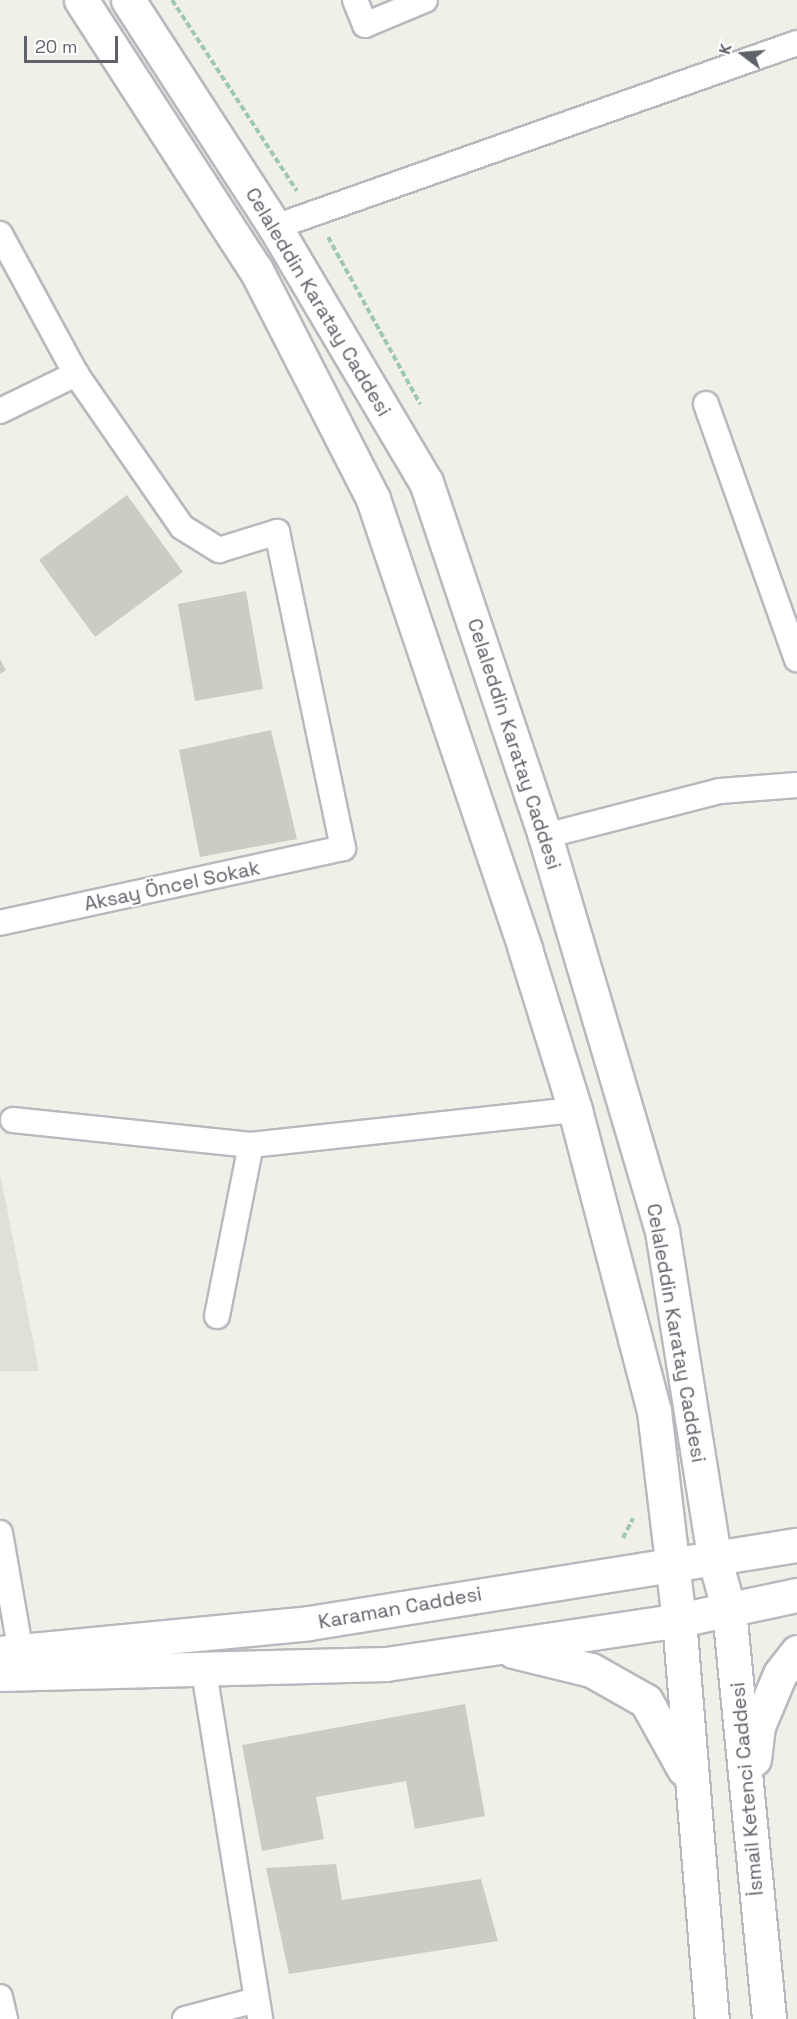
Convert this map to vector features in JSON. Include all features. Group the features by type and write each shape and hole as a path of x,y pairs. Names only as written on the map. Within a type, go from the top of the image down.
{"main road":[{"name":"Celaleddin Karatay Caddesi","path":"81,0 256,270 374,499 575,1110 654,1411 672,1562"},
{"name":"Celaleddin Karatay Caddesi","path":"128,0 275,227 426,482 545,836 662,1231 716,1561"},
{"name":"Karaman Caddesi","path":"11,1663 309,1623 672,1562 716,1561 797,1545"},
{"name":"İsmail Ketenci Caddesi","path":"716,1561 729,1610 768,2019"},
{"path":"672,1562 679,1620 688,1776 712,2019"},
{"path":"11,1663 204,1672 386,1665 679,1620 797,1595"},
{"path":"500,1647 591,1670 646,1701 688,1776"},
{"path":"748,1802 758,1726 780,1674 797,1652"}],"street":[{"path":"355,0 366,24 425,0"},
{"path":"275,227 797,43"},
{"path":"0,234 75,374 0,411"},
{"name":"Aksay Öncel Sokak","path":"0,923 343,848 278,532 219,550 182,527 75,374"},
{"path":"706,404 797,659"},
{"path":"545,836 720,791 797,785"},
{"path":"13,1120 251,1145 575,1110"},
{"path":"218,1316 251,1145"},
{"path":"0,1533 11,1663"},
{"path":"185,2019 258,2010 204,1672"},
{"path":"0,1997 4,2019"}],"path":[{"path":"623,1538 636,1513"}],"shaded area":[{"path":"0,1175 3,1188 39,1371 0,1371"}],"building":[{"path":"127,495 183,572 95,637 39,560"},
{"path":"246,591 263,689 195,701 178,604"},
{"path":"0,659 6,670 0,674"},
{"path":"271,730 297,839 200,857 179,750"},
{"path":"465,1704 485,1816 415,1829 406,1781 316,1797 324,1839 262,1851 242,1745"},
{"path":"336,1864 342,1900 481,1879 498,1941 289,1974 266,1868"}]}
